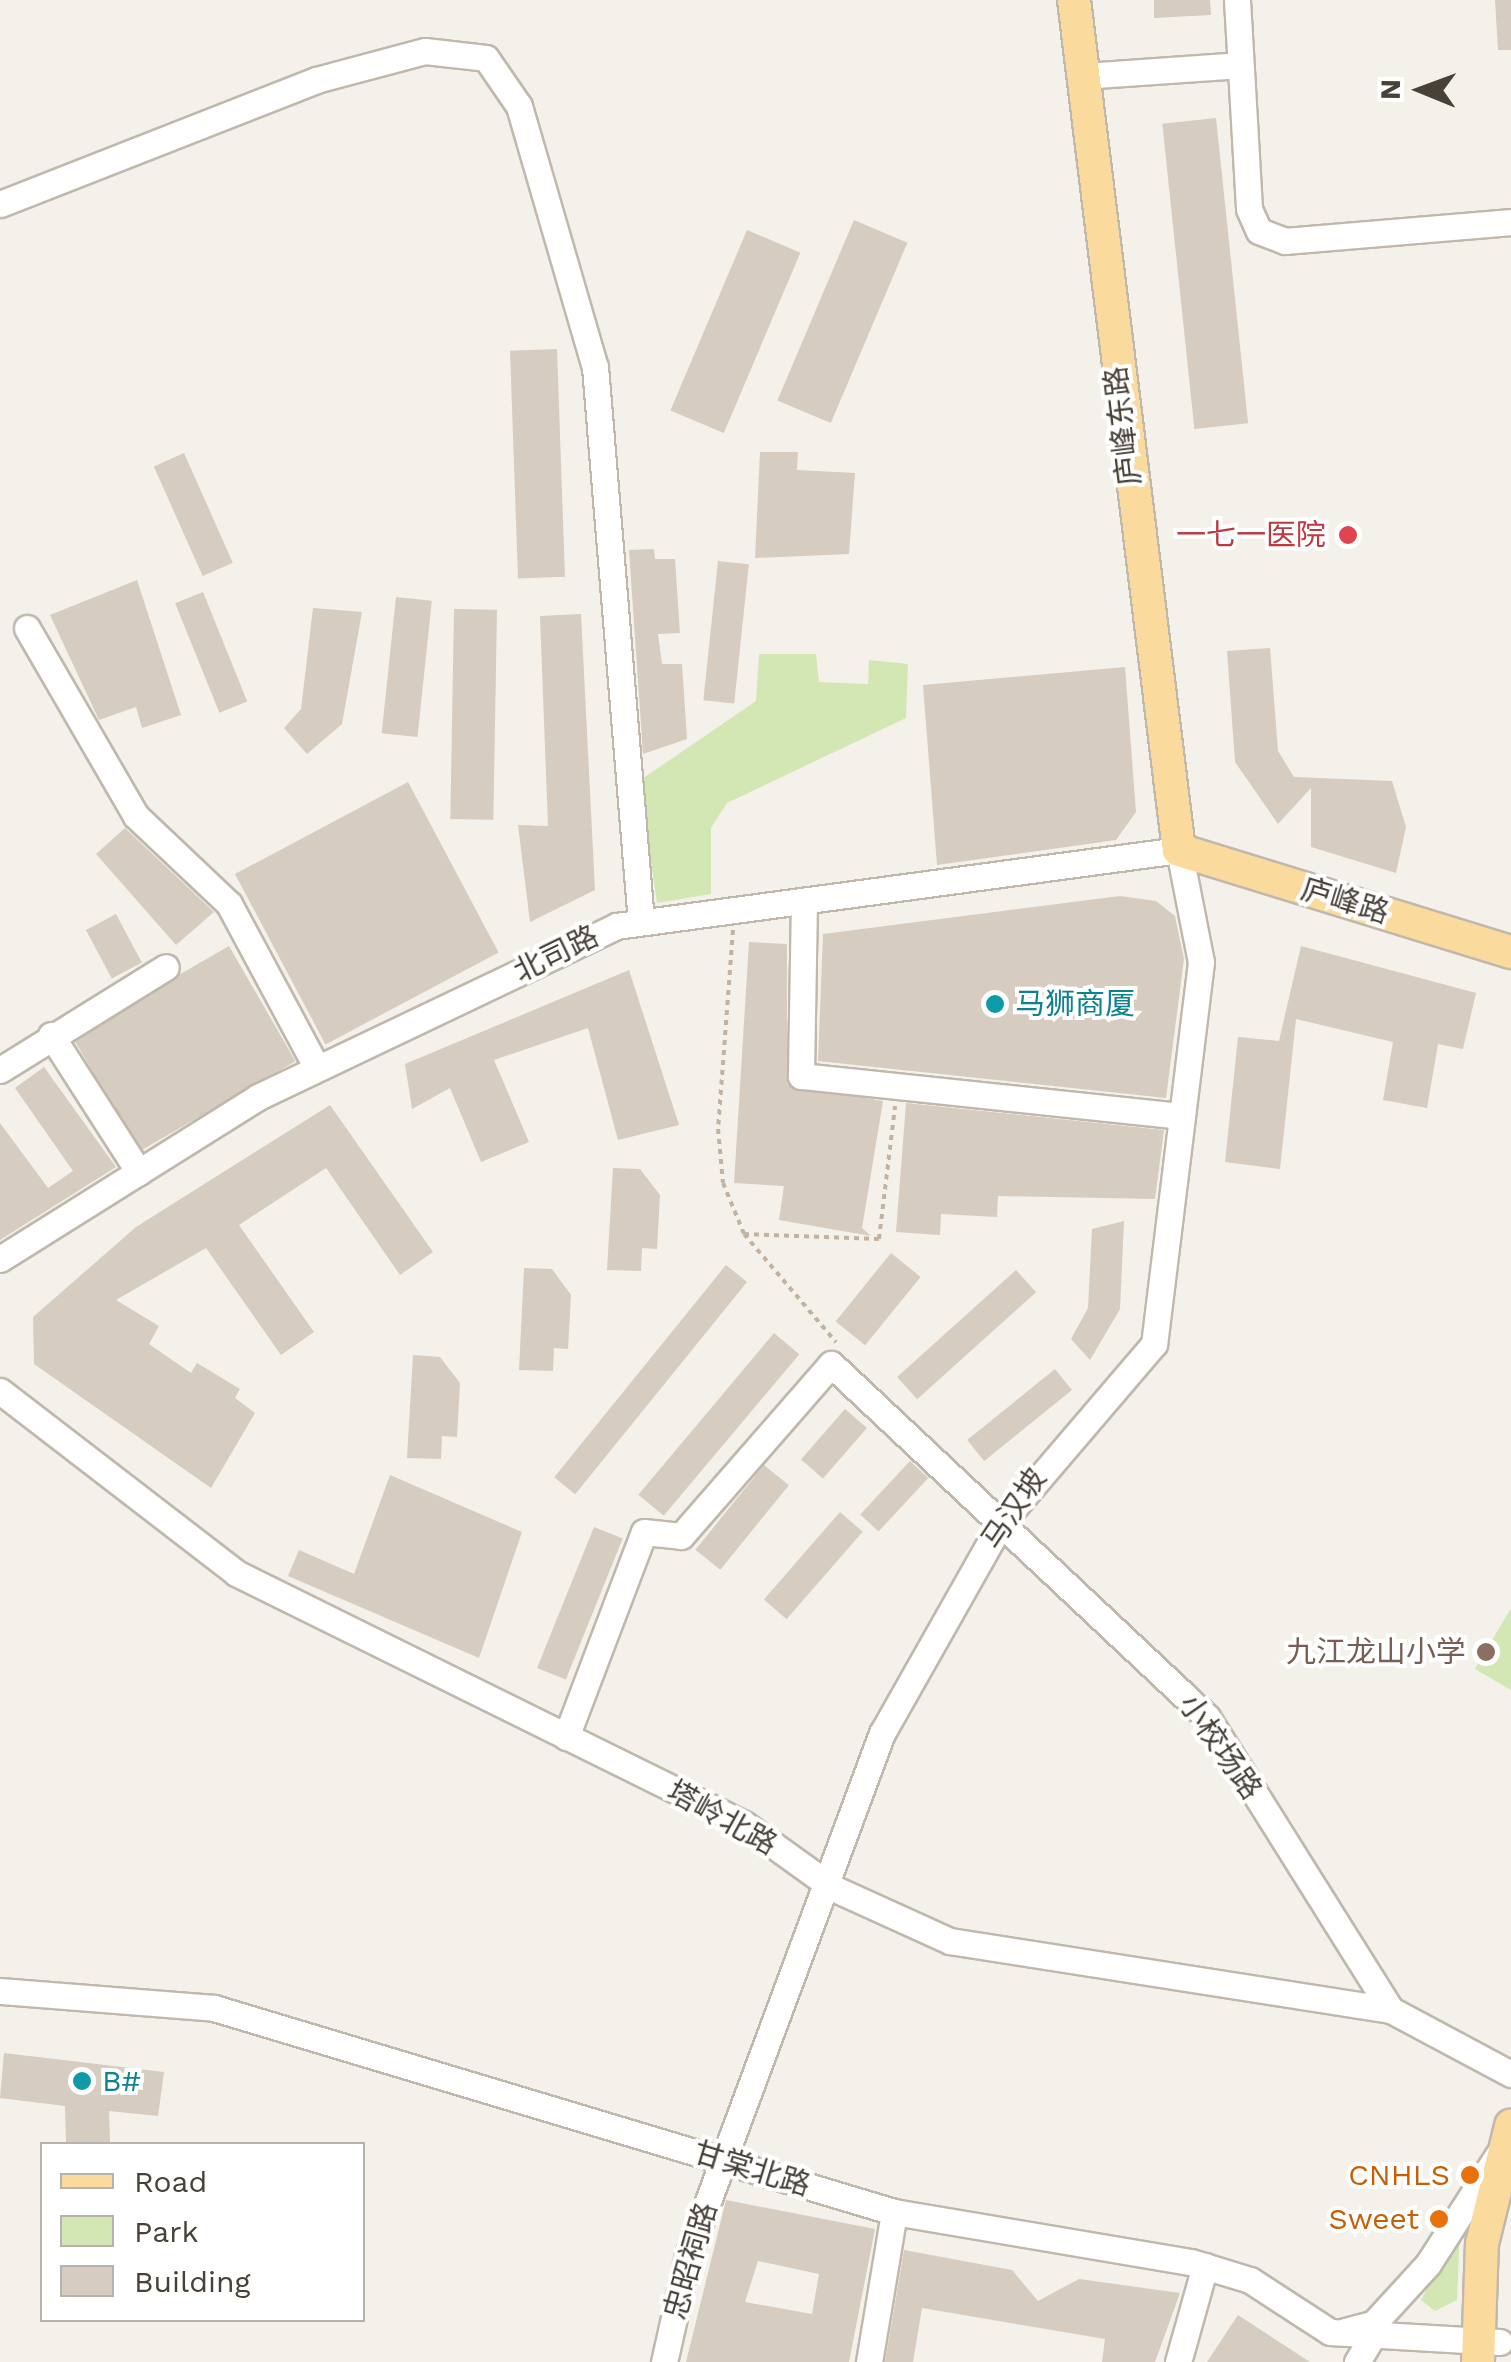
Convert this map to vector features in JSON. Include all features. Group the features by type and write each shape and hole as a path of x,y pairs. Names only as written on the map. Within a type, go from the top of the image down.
{"main road":[{"name":"庐峰东路","path":"1074,0 1179,850"},
{"name":"庐峰路","path":"1179,850 1511,952"},
{"path":"1489,2352 1482,2244 1506,2138"},
{"path":"1489,2352 1511,2202"}],"street":[{"path":"1237,0 1249,209 1259,232 1285,241 1511,222"},
{"path":"0,204 316,80 426,51 486,58 518,106 595,367 641,922"},
{"path":"1082,76 1240,64"},
{"path":"27,628 136,816 230,904 318,1068"},
{"name":"北司路","path":"0,1259 138,1172 318,1068 616,926 1179,850"},
{"name":"马汉坡","path":"722,2160 882,1733 1001,1524 1154,1344 1201,962 1179,850"},
{"path":"804,900 801,1076 1182,1116"},
{"path":"0,1070 166,967"},
{"path":"51,1035 138,1172"},
{"name":"小校场路","path":"566,1738 644,1532 681,1536 832,1364 1208,1718 1391,2010"},
{"name":"塔岭北路","path":"0,1391 236,1572 744,1824 824,1881 950,1941 1391,2010 1511,2074"},
{"name":"甘棠北路","path":"0,1991 214,2008 894,2212 1205,2266 1250,2280 1330,2332 1489,2352"},
{"path":"1330,2332 1358,2330 1388,2310 1506,2138"},
{"name":"忠昭祠路","path":"664,2362 722,2160"},
{"path":"869,2362 894,2212"},
{"path":"1178,2362 1205,2266"},
{"path":"1356,2362 1372,2337 1387,2362"}],"path":[{"path":"735,910 718,1129 724,1182 744,1234 837,1344"},
{"path":"744,1234 879,1240 897,1086"}],"green space":[{"path":"759,654 816,654 819,682 868,684 869,660 908,664 906,718 727,803 711,828 711,894 657,903 639,781 756,701"},
{"path":"1511,1608 1511,1690 1475,1669"},
{"path":"1460,2227 1457,2300 1435,2311 1421,2300"}],"building":[{"path":"1154,0 1210,0 1211,15 1154,18"},
{"path":"1495,0 1511,0 1511,50 1498,50"},
{"path":"1216,118 1248,423 1194,429 1162,124"},
{"path":"854,220 907,243 831,423 777,400"},
{"path":"747,230 800,253 724,433 670,410"},
{"path":"557,349 565,577 518,579 510,351"},
{"path":"760,452 798,452 797,470 855,473 849,554 755,558"},
{"path":"184,453 233,563 203,576 154,466"},
{"path":"654,549 655,559 675,559 680,633 658,634 662,664 682,664 687,739 643,754 629,550"},
{"path":"718,561 749,564 734,703 703,700"},
{"path":"137,580 181,715 142,728 136,707 99,720 50,615"},
{"path":"203,592 247,701 219,713 175,603"},
{"path":"396,597 432,601 417,737 382,733"},
{"path":"313,608 362,612 342,724 307,754 284,728 301,709"},
{"path":"454,609 497,610 493,820 450,819"},
{"path":"581,614 595,890 530,922 518,825 548,826 540,616"},
{"path":"1270,648 1278,751 1294,777 1392,781 1406,827 1396,873 1311,847 1311,788 1278,824 1235,762 1227,651"},
{"path":"1125,667 1136,812 1116,840 937,865 923,685"},
{"path":"408,782 499,952 326,1044 235,874"},
{"path":"125,828 214,912 176,945 96,854"},
{"name":"马狮商厦","path":"1120,896 1156,901 1175,916 1184,959 1166,1098 818,1061 823,934"},
{"path":"116,914 142,963 112,979 86,930"},
{"path":"749,942 787,944 787,1084 883,1101 862,1228 871,1236 779,1220 784,1186 734,1183"},
{"path":"229,946 296,1061 139,1152 72,1036"},
{"path":"1301,946 1476,993 1463,1049 1438,1044 1427,1108 1383,1100 1393,1042 1296,1019 1280,1169 1225,1162 1238,1037 1279,1041"},
{"path":"629,970 679,1125 618,1140 588,1028 494,1060 529,1142 481,1162 450,1088 412,1109 405,1064"},
{"path":"44,1067 116,1167 0,1240 0,1123 48,1188 73,1171 15,1088"},
{"path":"906,1103 1164,1130 1155,1199 998,1196 997,1217 941,1214 940,1235 896,1232"},
{"path":"330,1105 433,1252 400,1275 326,1168 239,1225 314,1332 281,1355 206,1248 116,1300 159,1326 149,1344 191,1373 197,1363 240,1389 235,1398 255,1413 211,1488 34,1364 33,1317 136,1227"},
{"path":"613,1168 640,1169 660,1195 657,1249 642,1248 641,1271 607,1270"},
{"path":"1124,1221 1120,1309 1090,1360 1071,1339 1088,1308 1092,1229"},
{"path":"891,1253 921,1277 865,1345 836,1321"},
{"path":"726,1265 747,1282 575,1494 554,1477"},
{"path":"524,1268 552,1269 571,1295 568,1349 554,1348 553,1371 519,1370"},
{"path":"1016,1270 1036,1292 917,1399 897,1377"},
{"path":"774,1333 799,1354 664,1516 638,1495"},
{"path":"413,1355 440,1357 460,1383 457,1437 442,1436 441,1459 407,1458"},
{"path":"1055,1369 1072,1390 984,1461 967,1440"},
{"path":"845,1409 867,1428 823,1479 801,1460"},
{"path":"910,1461 928,1478 878,1531 860,1514"},
{"path":"764,1465 789,1485 720,1570 695,1550"},
{"path":"390,1475 522,1532 479,1658 288,1576 299,1550 354,1574"},
{"path":"840,1512 863,1532 787,1619 764,1600"},
{"path":"594,1527 623,1539 566,1680 537,1668"},
{"name":"B#","path":"4,2053 164,2072 158,2116 109,2111 110,2142 66,2142 65,2106 0,2098"},
{"path":"726,2200 875,2229 849,2362 686,2362","holes":["758,2261 819,2274 812,2314 745,2302"]},
{"path":"904,2250 1012,2270 1038,2301 1079,2279 1180,2293 1155,2362 1102,2362 1105,2339 922,2308 913,2362 885,2362"},
{"path":"1238,2315 1310,2362 1207,2362"}],"place":[{"name":"一七一医院","path":"1348,535"},
{"name":"马狮商厦","path":"995,1004"},
{"name":"九江龙山小学","path":"1486,1652"},
{"name":"B#","path":"82,2081"},
{"name":"CNHLS","path":"1470,2175"},
{"name":"Sweet","path":"1439,2219"}]}
